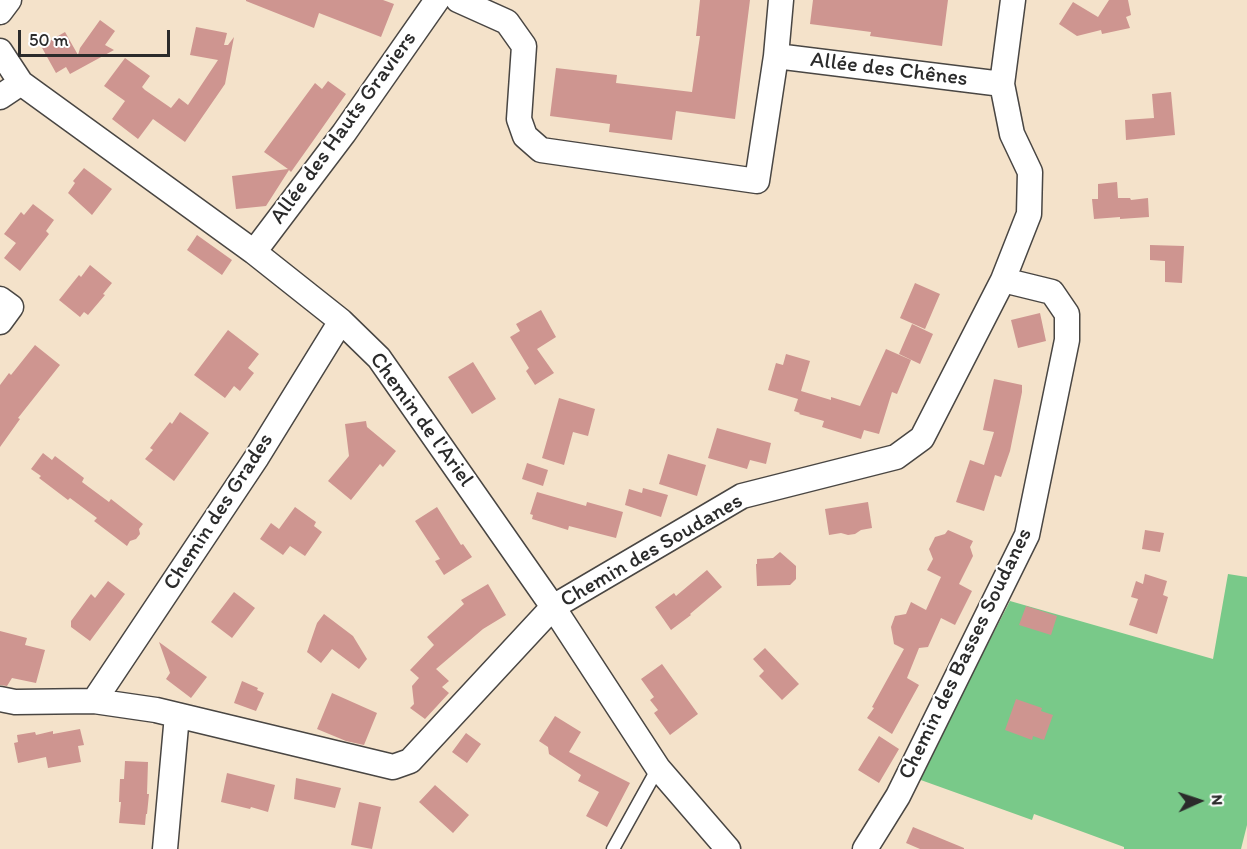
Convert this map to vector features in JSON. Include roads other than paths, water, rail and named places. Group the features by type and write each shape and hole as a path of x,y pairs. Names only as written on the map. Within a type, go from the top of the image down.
{"street":[{"path":"0,12 9,0"},
{"path":"458,0 507,22 524,46 519,119 525,136 541,150 757,181 776,56 781,0"},
{"path":"480,0 509,14 523,30 528,45 519,119"},
{"name":"Chemin des Soudanes","path":"0,699 15,702 94,701 156,710 393,767 410,761 553,607 742,496 896,457 922,438 1003,280 1029,214 1030,171 1012,134 1002,84 1014,0"},
{"name":"Allée des Hauts Graviers","path":"254,252 344,133 438,1"},
{"name":"Chemin de l'Ariel","path":"0,51 21,82 254,252 341,321 379,358 553,607 658,768 728,849"},
{"name":"Allée des Chênes","path":"776,56 1002,84"},
{"path":"0,97 21,82"},
{"name":"Chemin des Basses Soudanes","path":"865,849 898,796 1027,535 1067,340 1067,314 1052,292 1003,280"},
{"path":"0,299 11,307 0,322"},
{"name":"Chemin des Grades","path":"94,701 257,458 341,321"},
{"path":"165,849 177,715"}],"lane":[{"path":"613,849 658,768"}]}
